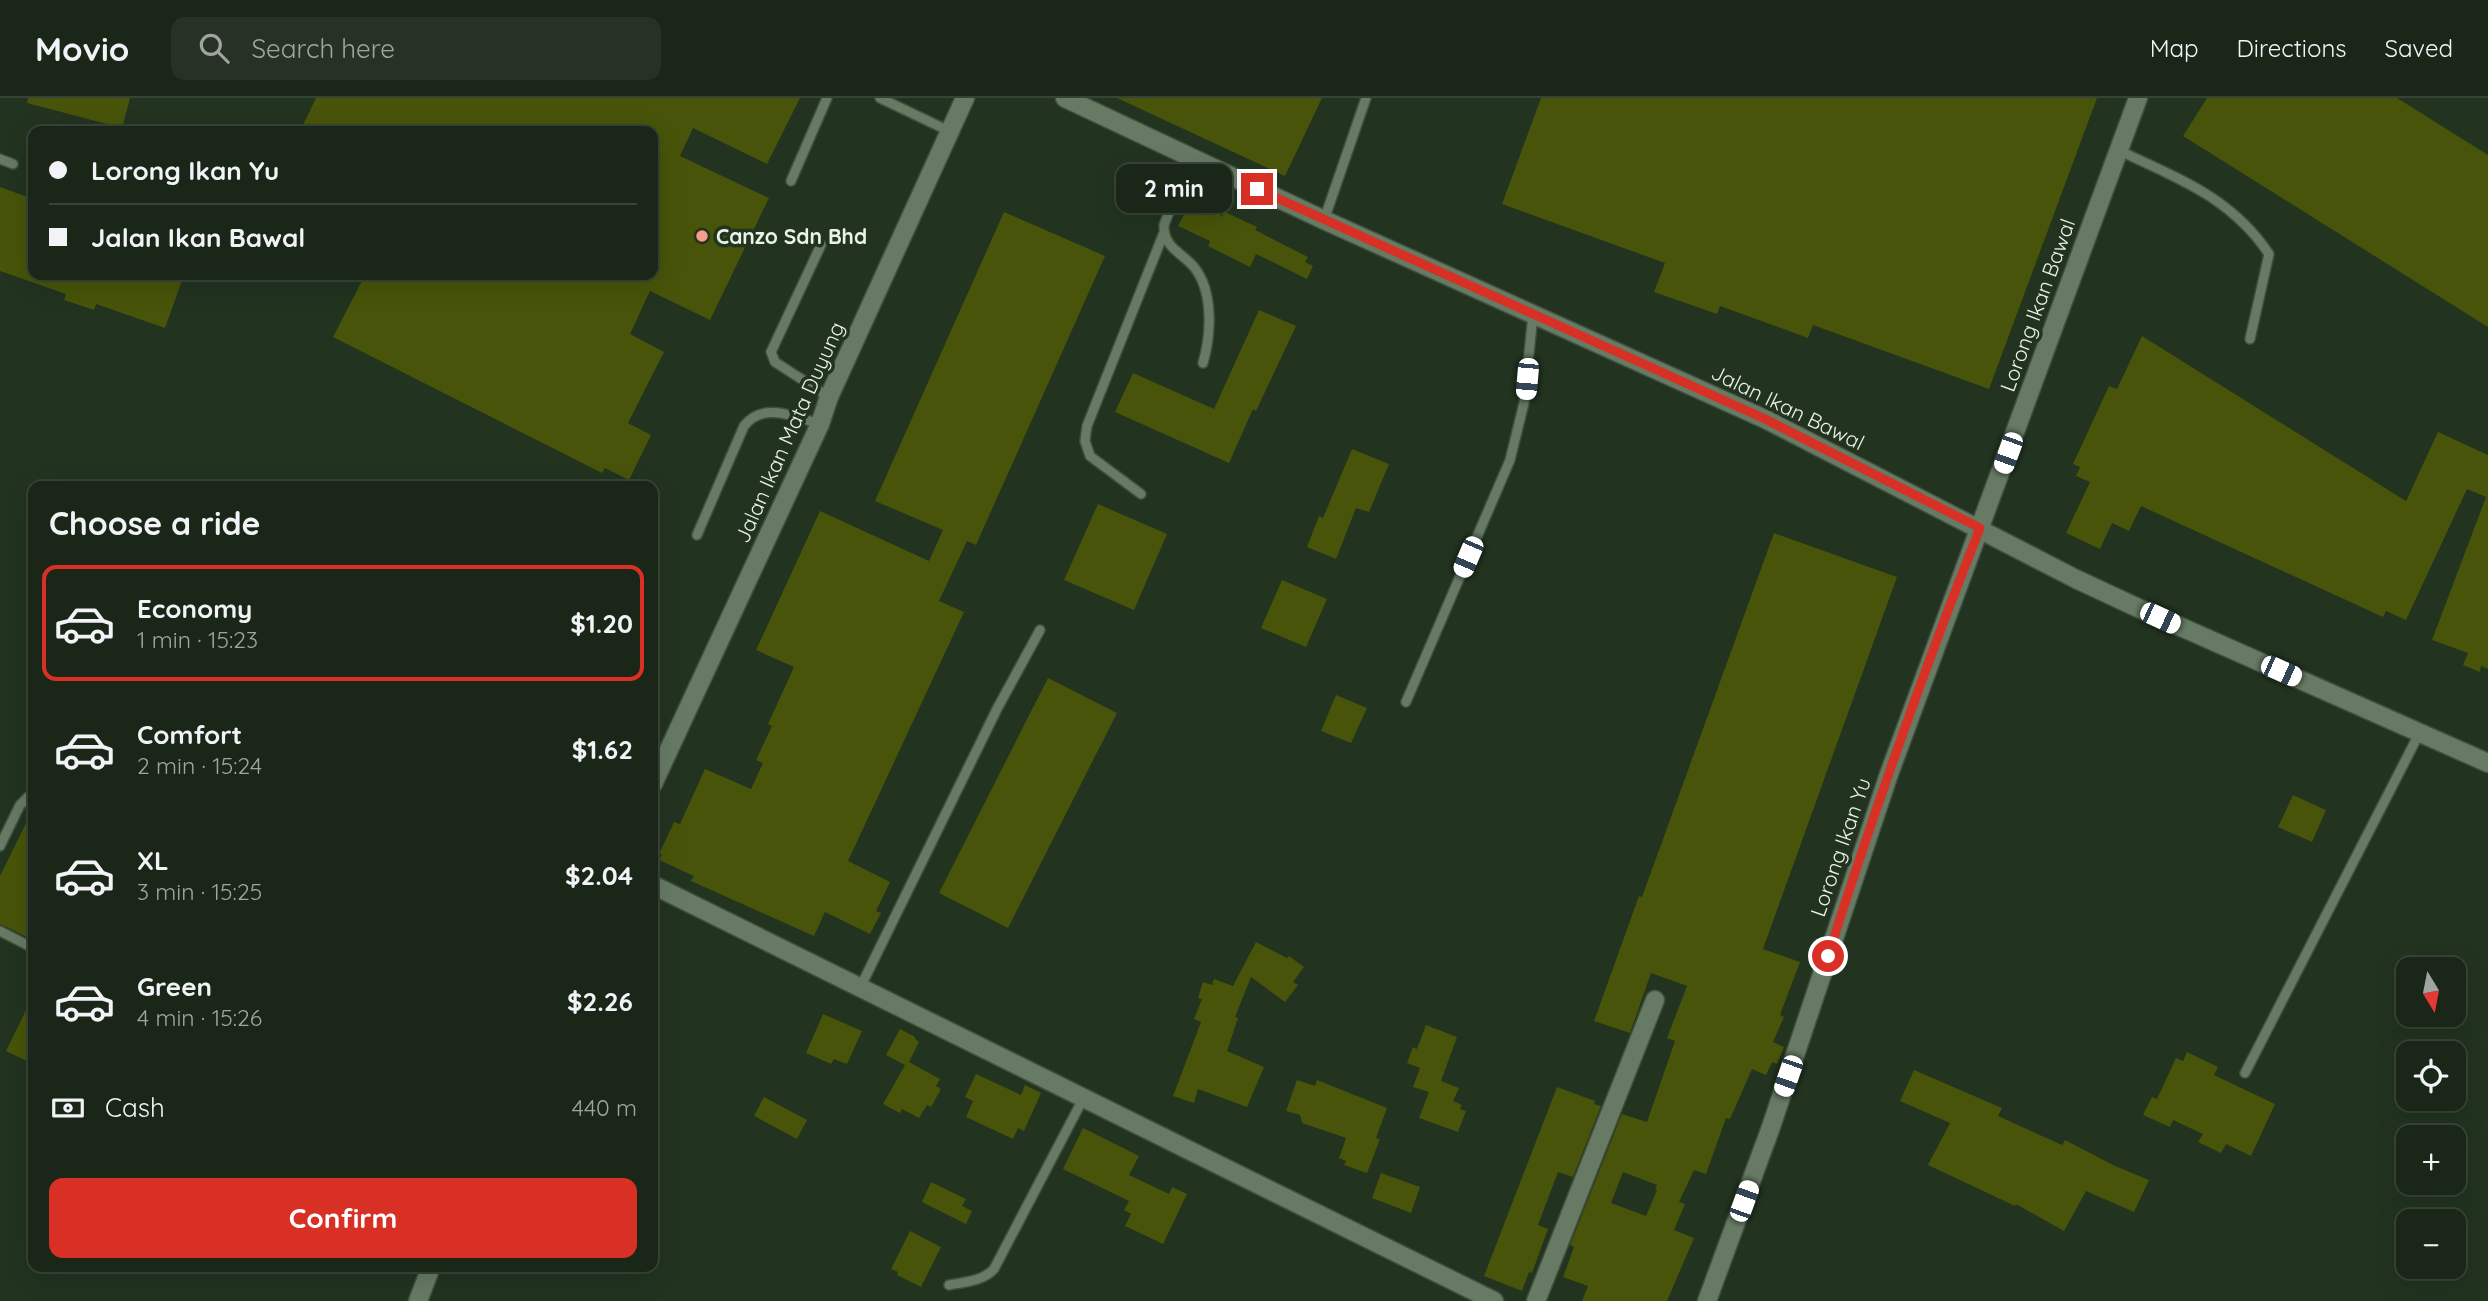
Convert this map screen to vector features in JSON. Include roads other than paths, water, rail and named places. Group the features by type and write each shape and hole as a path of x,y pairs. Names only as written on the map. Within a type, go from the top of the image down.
{"street":[{"name":"Jalan Ikan Mata Duyung","path":"658,766 820,424 829,397 965,98"},
{"name":"Jalan Ikan Bawal","path":"1065,98 1190,158 1765,419 2076,579 2488,763"},
{"name":"Lorong Ikan Bawal","path":"1980,528 2138,98"},
{"name":"Lorong Ikan Yu","path":"1707,1301 1771,1127 1888,775 1980,528"},
{"path":"658,887 1494,1301"},
{"path":"1536,1301 1655,1000"},
{"path":"418,1301 428,1272"}],"lane":[{"path":"791,181 827,98"},
{"path":"880,98 949,131"},
{"path":"1324,219 1366,98"},
{"path":"2118,150 2190,184 2224,205 2258,237 2269,254 2250,339"},
{"path":"1142,494 1090,456 1085,441 1087,426 1163,235 1164,225 1190,158"},
{"path":"0,159 13,164"},
{"path":"1163,235 1168,244 1195,269 1201,280 1209,325 1203,363"},
{"path":"821,245 771,352 775,362 829,397"},
{"path":"1406,702 1510,460 1524,403 1533,314"},
{"path":"697,535 744,426 750,419 772,412 820,424"},
{"path":"860,988 997,709 1040,630"},
{"path":"2245,1073 2420,732"},
{"path":"0,846 20,805 28,797"},
{"path":"0,931 28,945"},
{"path":"949,1285 978,1279 994,1269 1083,1099"}],"place":[{"name":"Canzo Sdn Bhd","path":"702,236"}]}
